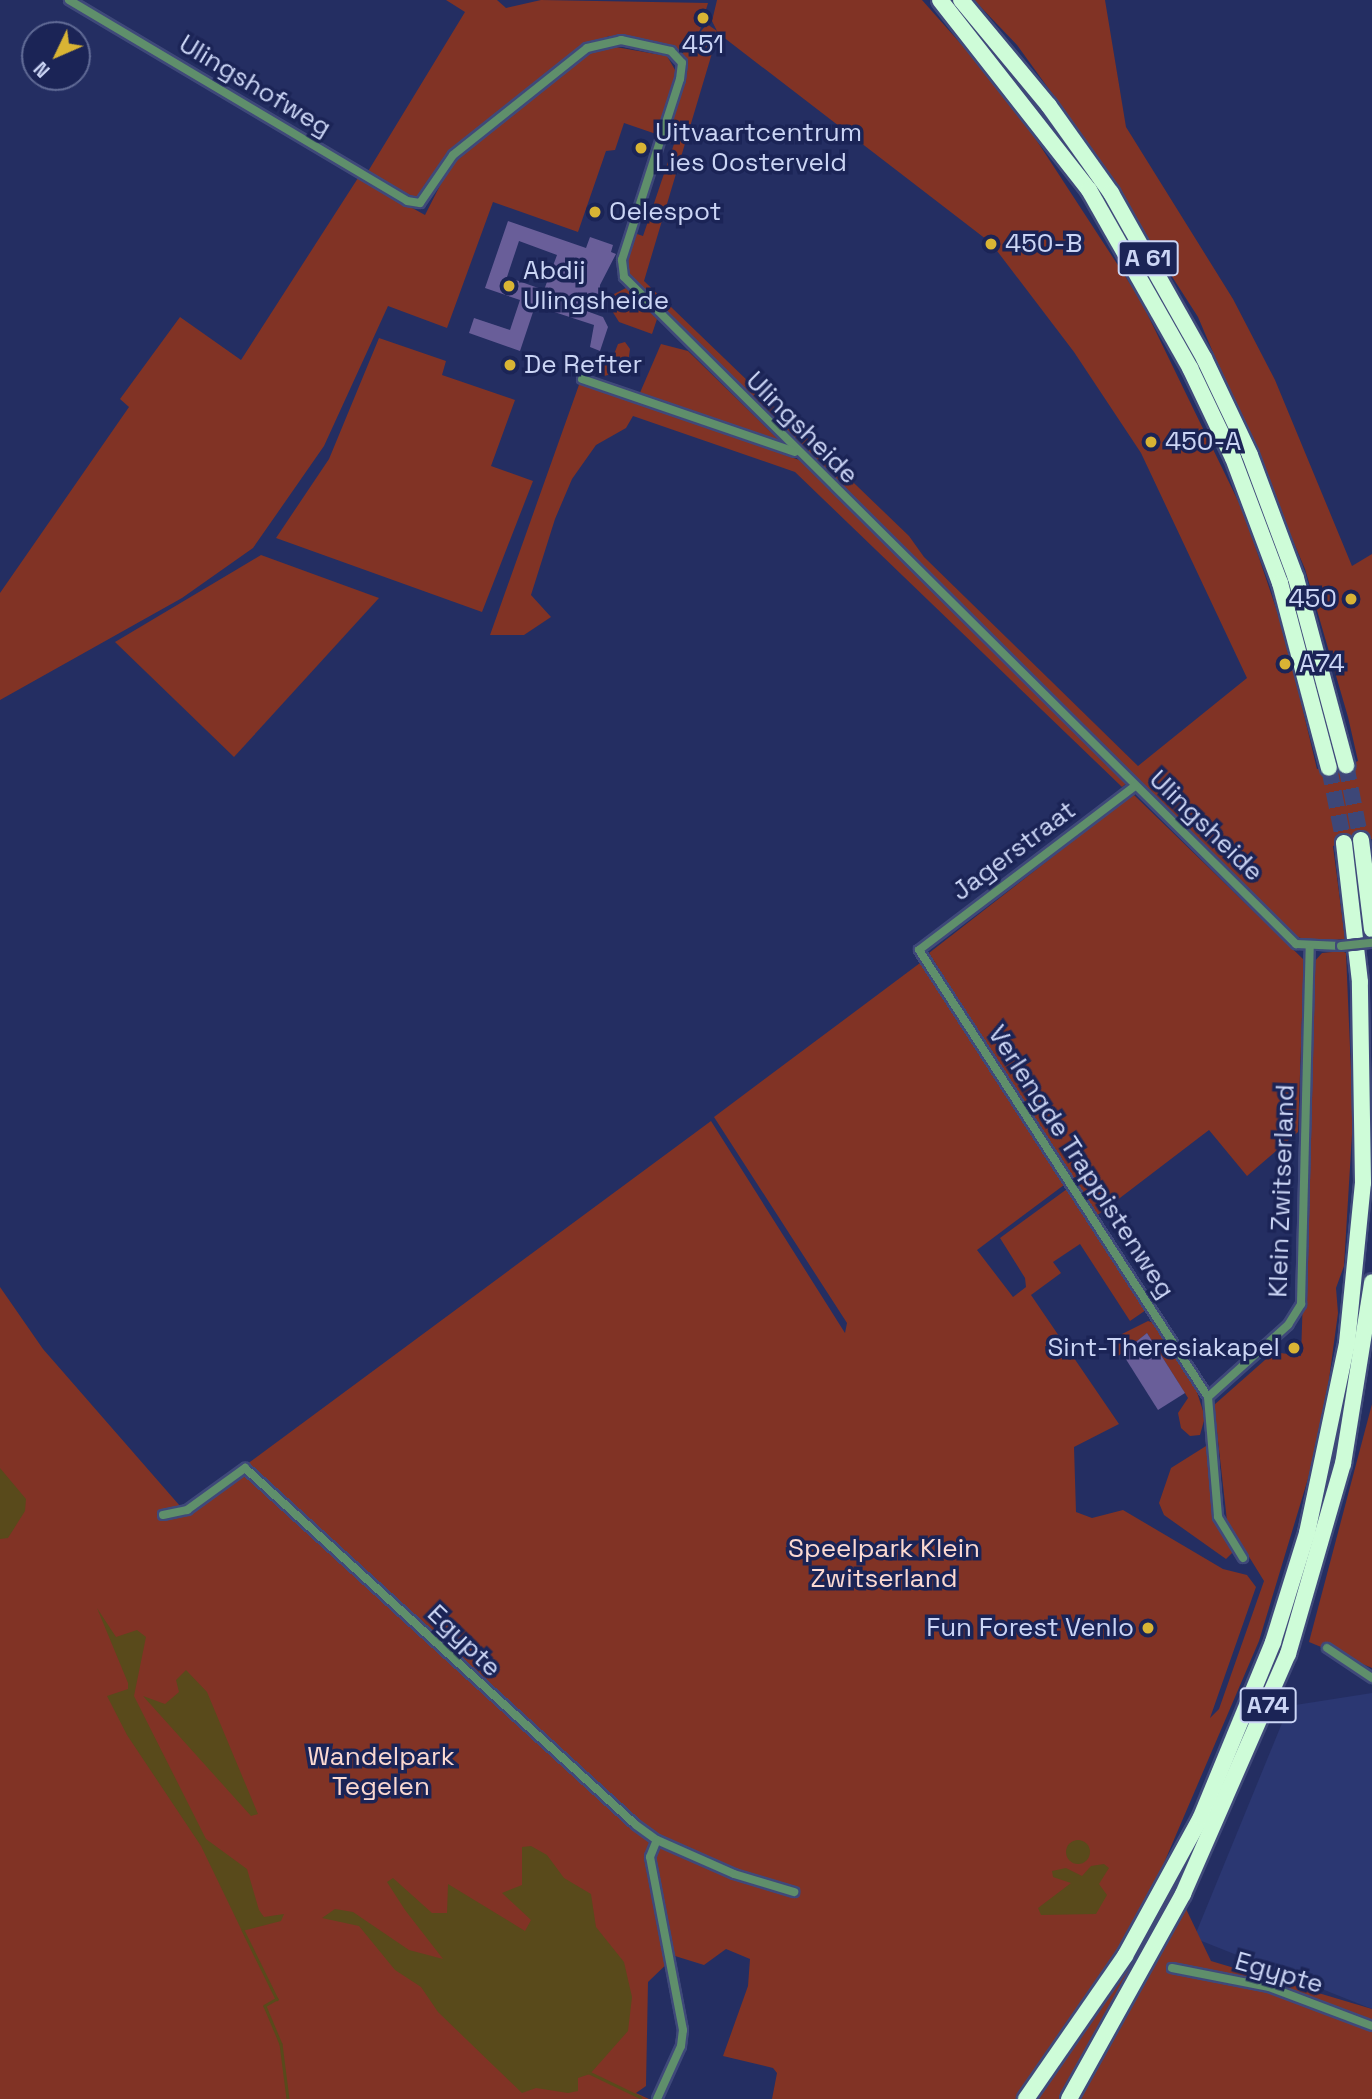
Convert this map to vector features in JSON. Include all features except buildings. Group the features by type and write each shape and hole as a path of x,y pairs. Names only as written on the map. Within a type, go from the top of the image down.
{"highway":[{"name":"A 61","path":"940,0 1089,190 1190,368 1260,526 1291,619 1329,768"},
{"name":"A 61","path":"961,0 1049,106 1111,193 1204,358 1284,546 1311,626 1346,765"},
{"path":"1361,840 1372,929"},
{"name":"A74","path":"1029,2096 1125,1956 1200,1817 1273,1642 1310,1520 1347,1343 1363,1182 1360,982 1344,843"},
{"name":"A74","path":"1070,2097 1183,1894 1288,1654 1343,1464 1372,1282"}],"street":[{"name":"Ulingshofweg","path":"69,0 407,201 420,203"},
{"name":"Ulingsheide","path":"420,203 453,156 587,48 621,40 671,51 682,64 680,79 622,260 624,277 795,452 1135,786 1297,944 1310,948"},
{"path":"582,379 795,452"},
{"name":"Jagerstraat","path":"919,950 1135,786"},
{"path":"1310,948 1372,943"},
{"name":"Klein Zwitserland","path":"1208,1397 1288,1325 1301,1304 1310,948"},
{"name":"Verlengde Trappistenweg","path":"919,950 1208,1397"},
{"path":"1208,1397 1218,1517 1243,1558"},
{"name":"Egypte","path":"163,1515 187,1510 245,1468 510,1715 657,1840 755,1882 794,1892"},
{"path":"1327,1648 1372,1678"},
{"path":"657,1840 651,1864 683,2030 681,2046 657,2099"},
{"name":"Egypte","path":"1172,1968 1269,1987 1372,2026"}],"shaded area":[{"path":"0,1468 26,1499 25,1511 8,1538 0,1539"},
{"path":"97,1608 116,1637 137,1630 146,1637 134,1696 206,1839 247,1869 259,1910 264,1917 284,1914 281,1921 242,1931 201,1846 127,1735 107,1696 128,1689 128,1683"},
{"path":"186,1670 207,1692 258,1814 251,1816 143,1696 165,1704 179,1692 176,1680"},
{"path":"1372,1693 1372,2009 1194,1938 1289,1706"},
{"path":"1078,1840 1087,1843 1090,1852 1087,1861 1078,1864 1069,1861 1066,1852 1069,1843"},
{"path":"531,1846 547,1855 564,1878 591,1894 596,1927 624,1962 632,1997 628,2031 590,2074 578,2078 578,2091 568,2093 536,2088 522,2093 438,2012 421,1987 395,1970 359,1926 322,1918 335,1909 353,1912 409,1950 443,1959 387,1882 393,1878 432,1913 447,1913 448,1884 525,1931 531,1920 502,1893 522,1885 522,1847"},
{"path":"1104,1864 1109,1868 1099,1884 1107,1895 1096,1914 1041,1915 1038,1908 1071,1883 1053,1877 1052,1871 1066,1868 1082,1876 1091,1866"}],"green space":[{"path":"446,0 497,0 506,8 541,0 708,3 700,30 680,53 658,42 609,36 571,54 453,152 418,199 367,173 465,12"},
{"path":"717,0 922,0 1009,98 1140,299 1244,513 1285,635 1317,769 1353,763 1358,761 1348,717 1305,569 1198,317 1072,121 1017,45 974,0 1105,0 1126,127 1233,299 1275,380 1352,566 1372,554 1372,839 1333,846 1345,939 1310,942 1296,936 628,275 626,260 634,233 643,236 674,144 665,140 685,80 681,55 707,24 717,31 712,21","holes":["718,33 991,243 1074,352 1141,453 1247,678 1138,766 924,557 909,536 644,281"]},
{"path":"610,46 667,56 678,75 659,135 624,123 615,150 606,151 578,232 493,202 447,328 388,306 324,446 253,548 182,598 0,700 0,593 129,407 120,399 180,317 241,360 358,178 425,215 451,164 587,54"},
{"path":"626,288 657,319 652,334 619,322 609,306 614,294"},
{"path":"379,338 446,361 442,375 515,400 491,466 533,481 482,612 276,538 329,459"},
{"path":"625,342 630,349 627,370 604,376 601,365 611,362 618,344"},
{"path":"661,344 688,351 781,442 778,446 639,395"},
{"path":"580,382 802,461 1127,783 1122,787 795,472 633,416 626,428 596,445 572,479 555,519 531,595 551,617 524,635 490,635"},
{"path":"261,555 379,598 234,757 115,642"},
{"path":"1133,794 1304,960 1298,1132 1247,1176 1209,1130 1095,1217 929,953"},
{"name":"Wandelpark Tegelen","path":"1322,953 1346,953 1353,1118 1344,1266 1336,1288 1338,1313 1327,1394 1310,1472 1259,1641 1164,1863 1211,1961 1372,2009 1372,2099 772,2099 777,2073 773,2068 723,2056 748,1986 750,1959 726,1949 704,1965 675,1956 648,1982 646,2086 636,2093 649,2099 0,2099 0,1287 43,1349 180,1506 189,1507 711,1121 845,1333 847,1323 714,1117 920,963 1064,1185 977,1250 1013,1297 1026,1287 1025,1278 1000,1238 1067,1189 1146,1310 1130,1321 1080,1244 1053,1262 1061,1273 1031,1295 1119,1424 1074,1447 1076,1512 1092,1518 1123,1510 1223,1569 1247,1575 1256,1587 1210,1718 1219,1709 1264,1581 1227,1521 1214,1405 1274,1352 1301,1356 1314,962"},
{"path":"1148,1321 1157,1324 1195,1386 1205,1417 1200,1435 1190,1436 1181,1428 1178,1413 1188,1398 1147,1333 1117,1357 1115,1343 1122,1334"},
{"path":"1372,1404 1372,1668 1309,1642"},
{"path":"1206,1446 1215,1523 1233,1552 1226,1559 1164,1515 1159,1503 1171,1468"}],"waterway":[{"path":"243,1930 277,1999 265,2006 281,2044 288,2099"},
{"path":"588,2072 640,2097"}],"tunnel":[{"path":"1346,765 1361,840"},
{"path":"1329,768 1344,843"}],"place":[{"name":"451","path":"703,18"},
{"name":"Uitvaartcentrum Lies Oosterveld","path":"641,148"},
{"name":"Oelespot","path":"595,212"},
{"name":"450-B","path":"991,244"},
{"name":"Abdij Ulingsheide","path":"509,286"},
{"name":"De Refter","path":"510,365"},
{"name":"450-A","path":"1151,442"},
{"name":"450","path":"1351,599"},
{"name":"A74","path":"1285,664"},
{"name":"Sint-Theresiakapel","path":"1294,1348"},
{"name":"Fun Forest Venlo","path":"1148,1628"}],"park label":[{"name":"Speelpark Klein Zwitserland","path":"884,1564"}]}
